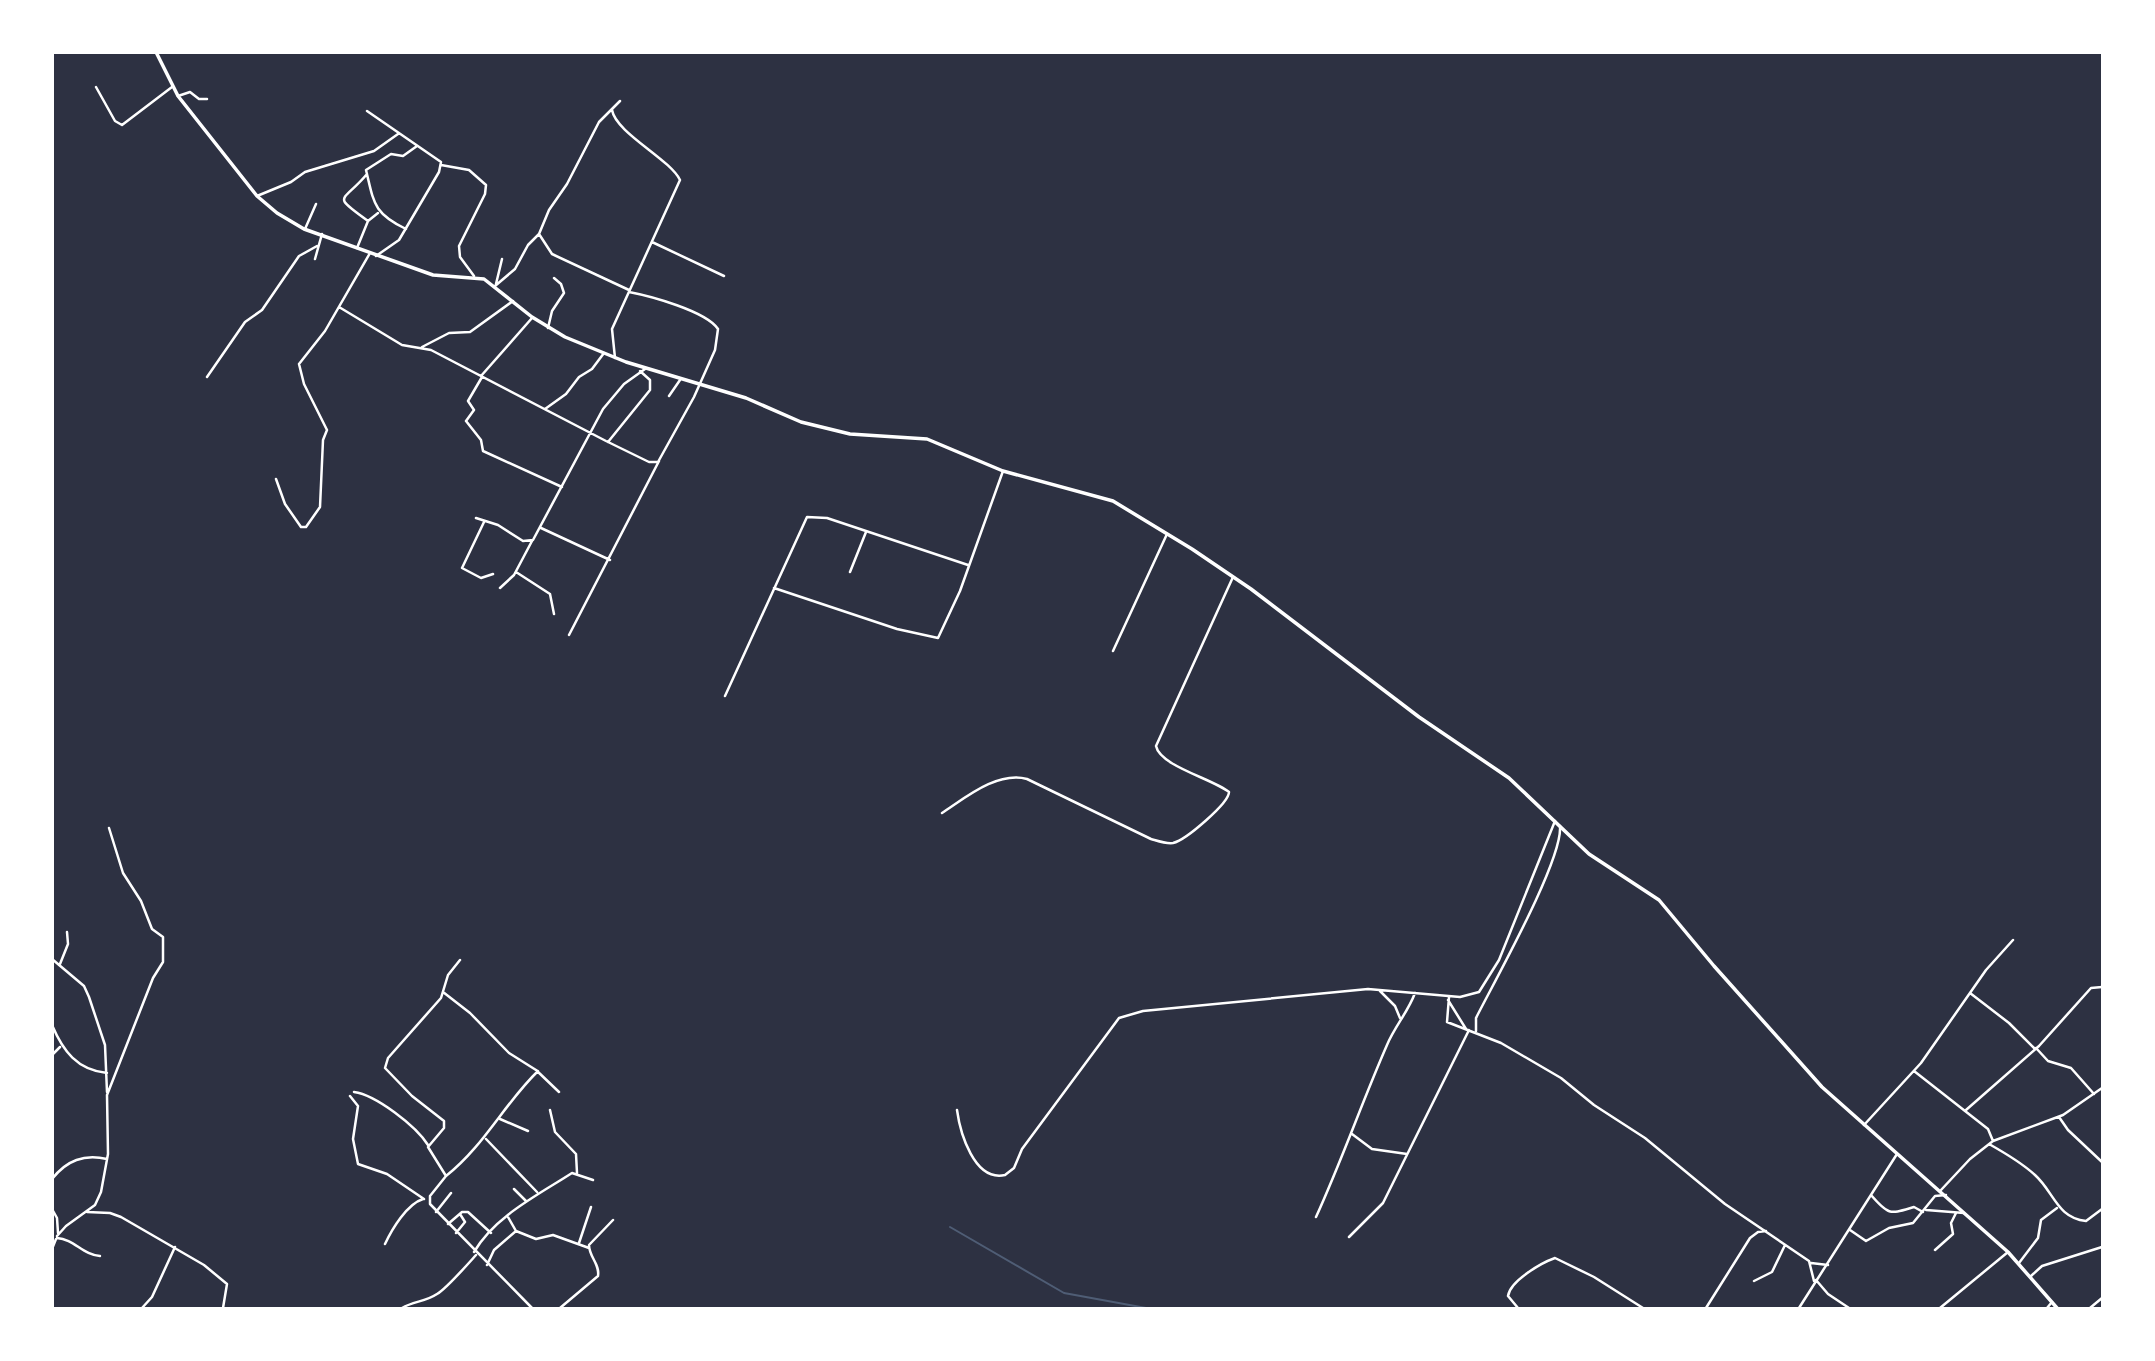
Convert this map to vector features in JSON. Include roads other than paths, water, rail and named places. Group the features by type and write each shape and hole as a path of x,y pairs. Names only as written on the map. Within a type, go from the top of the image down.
{"main road":[{"path":"156,52 178,96 257,196 277,214 306,229 433,275 474,276 496,285 548,328 643,370 728,392 827,430 939,443 1003,471 1113,501 1233,577 1419,717 1509,778 1589,854 1659,900 1795,1058 1864,1125 1941,1190 2008,1252 2057,1308"}],"street":[{"path":"96,88 115,121 122,125 135,118 173,87"},
{"path":"178,96 190,92 199,99 207,99"},
{"path":"496,285 515,269 528,245 539,234 549,210 567,184 599,122 620,101"},
{"path":"612,110 617,123 638,138 649,153 674,171 680,180 611,329 615,358"},
{"path":"367,111 438,158 441,165"},
{"path":"257,196 286,184 305,172 374,151 398,134"},
{"path":"406,229 379,212 367,174 368,168 389,155 403,156 417,146"},
{"path":"376,256 396,244 441,165"},
{"path":"441,165 469,170 486,185 485,194 458,246 460,257 474,276"},
{"path":"367,174 346,193 344,202 346,207 368,221"},
{"path":"306,229 316,204"},
{"path":"357,248 368,221 379,212"},
{"path":"315,259 321,234"},
{"path":"539,234 552,254 629,291 666,302 717,325 715,350 697,385 694,397 569,635"},
{"path":"653,242 724,276"},
{"path":"207,377 245,322 262,310 298,258 317,246"},
{"path":"276,479 285,503 301,527 306,527 320,507 323,440 327,430 304,384 299,364 339,307 370,253"},
{"path":"496,285 502,259"},
{"path":"548,328 552,311 564,293 561,284 554,278"},
{"path":"422,347 449,333 470,332 513,300"},
{"path":"339,307 402,345 422,347 649,462 659,461"},
{"path":"532,317 482,377 468,401 474,411 466,421 481,440 483,451 562,487"},
{"path":"545,409 566,394 604,353"},
{"path":"500,588 516,572 589,432 607,404 643,370 650,380 650,390 608,442"},
{"path":"669,396 680,380"},
{"path":"774,588 936,639 942,634 1003,471"},
{"path":"725,696 807,517 820,516 968,565"},
{"path":"477,518 498,525 523,541 532,541"},
{"path":"484,522 462,568 481,578 493,574"},
{"path":"541,528 610,560"},
{"path":"850,572 866,532"},
{"path":"1113,650 1167,534"},
{"path":"516,572 550,594 554,614"},
{"path":"942,813 976,791 1015,777 1027,779 1151,839 1168,843 1178,841 1205,821 1226,801 1229,792 1170,761 1158,753 1156,746 1233,577"},
{"path":"957,1110 967,1150 992,1173 1005,1175 1014,1168 1023,1149 1119,1018 1143,1011 1377,989 1449,998 1474,995 1486,983 1499,960 1555,821"},
{"path":"1476,1033 1476,1018 1545,875 1560,834 1560,826"},
{"path":"107,1095 153,978 163,962 164,942 150,926 141,901 123,873 109,828"},
{"path":"60,964 68,944 67,932"},
{"path":"1864,1125 1914,1071 1991,963 2013,940"},
{"path":"52,959 84,986 96,1025 104,1039 107,1073 107,1159 101,1192 95,1205 66,1226 57,1237 52,1250"},
{"path":"428,1145 444,1128 444,1121 412,1096 385,1068 388,1058 441,998 448,975 460,960"},
{"path":"1966,1110 2035,1049 2091,988 2102,987"},
{"path":"1377,989 1395,1006 1400,1018"},
{"path":"443,992 470,1013 509,1053 538,1071 559,1092"},
{"path":"1316,1217 1400,1018 1409,1009 1415,993"},
{"path":"1970,993 2009,1023 2048,1061 2071,1068 2095,1094"},
{"path":"1449,998 1467,1030"},
{"path":"1449,998 1447,1022 1533,1060 1645,1138 1725,1204 1811,1263 1828,1265"},
{"path":"52,1025 61,1047 81,1065 107,1073"},
{"path":"1349,1237 1383,1203 1467,1030"},
{"path":"52,1055 61,1047"},
{"path":"386,1244 402,1218 417,1201 427,1200 446,1175 485,1139 538,1071"},
{"path":"1914,1071 1989,1129 1993,1141"},
{"path":"1941,1190 1993,1141 2059,1116 2102,1088"},
{"path":"354,1092 369,1097 407,1121 428,1145 430,1154 446,1175"},
{"path":"351,1096 358,1106 353,1139 358,1164 387,1174 427,1200 475,1254 532,1308"},
{"path":"550,1110 555,1132 576,1154 577,1173"},
{"path":"2059,1116 2068,1130 2102,1162"},
{"path":"500,1119 528,1131"},
{"path":"1352,1134 1372,1149 1407,1154"},
{"path":"485,1139 537,1192"},
{"path":"1989,1144 2038,1177 2058,1207 2083,1221 2089,1220 2102,1209"},
{"path":"1799,1308 1897,1154"},
{"path":"52,1179 61,1167 77,1159 107,1159"},
{"path":"402,1308 411,1301 422,1302 439,1293 491,1233 537,1192 577,1173 593,1180"},
{"path":"514,1189 526,1201"},
{"path":"436,1212 451,1193"},
{"path":"1871,1195 1892,1213 1901,1213 1914,1207 1924,1211 1964,1213"},
{"path":"1850,1230 1866,1241 1889,1228 1913,1223 1935,1196 1946,1195"},
{"path":"579,1243 591,1207"},
{"path":"2019,1263 2038,1238 2041,1220 2058,1207"},
{"path":"52,1209 57,1218 57,1237"},
{"path":"447,1225 464,1211 472,1213 491,1233"},
{"path":"87,1212 110,1213 121,1217 204,1265 227,1284 223,1308"},
{"path":"456,1233 465,1220 460,1213"},
{"path":"1935,1250 1953,1234 1951,1223 1955,1213"},
{"path":"508,1217 516,1231 536,1239 553,1235 589,1248 598,1267 598,1276 560,1308"},
{"path":"589,1248 597,1234 613,1220"},
{"path":"487,1265 494,1250 516,1231"},
{"path":"1706,1308 1750,1238 1758,1231 1766,1231"},
{"path":"57,1237 66,1239 88,1254 100,1256"},
{"path":"1754,1282 1772,1272 1785,1245"},
{"path":"142,1308 152,1297 175,1247"},
{"path":"2031,1276 2042,1266 2102,1247"},
{"path":"1940,1308 2008,1252"},
{"path":"1518,1308 1508,1296 1510,1288 1539,1266 1555,1258 1584,1271 1643,1308"},
{"path":"1811,1263 1815,1280 1828,1294 1849,1308"},
{"path":"2090,1308 2102,1298"},
{"path":"2047,1308 2052,1302"}],"waterway":[{"path":"950,1227 1064,1293 1146,1308"}]}
